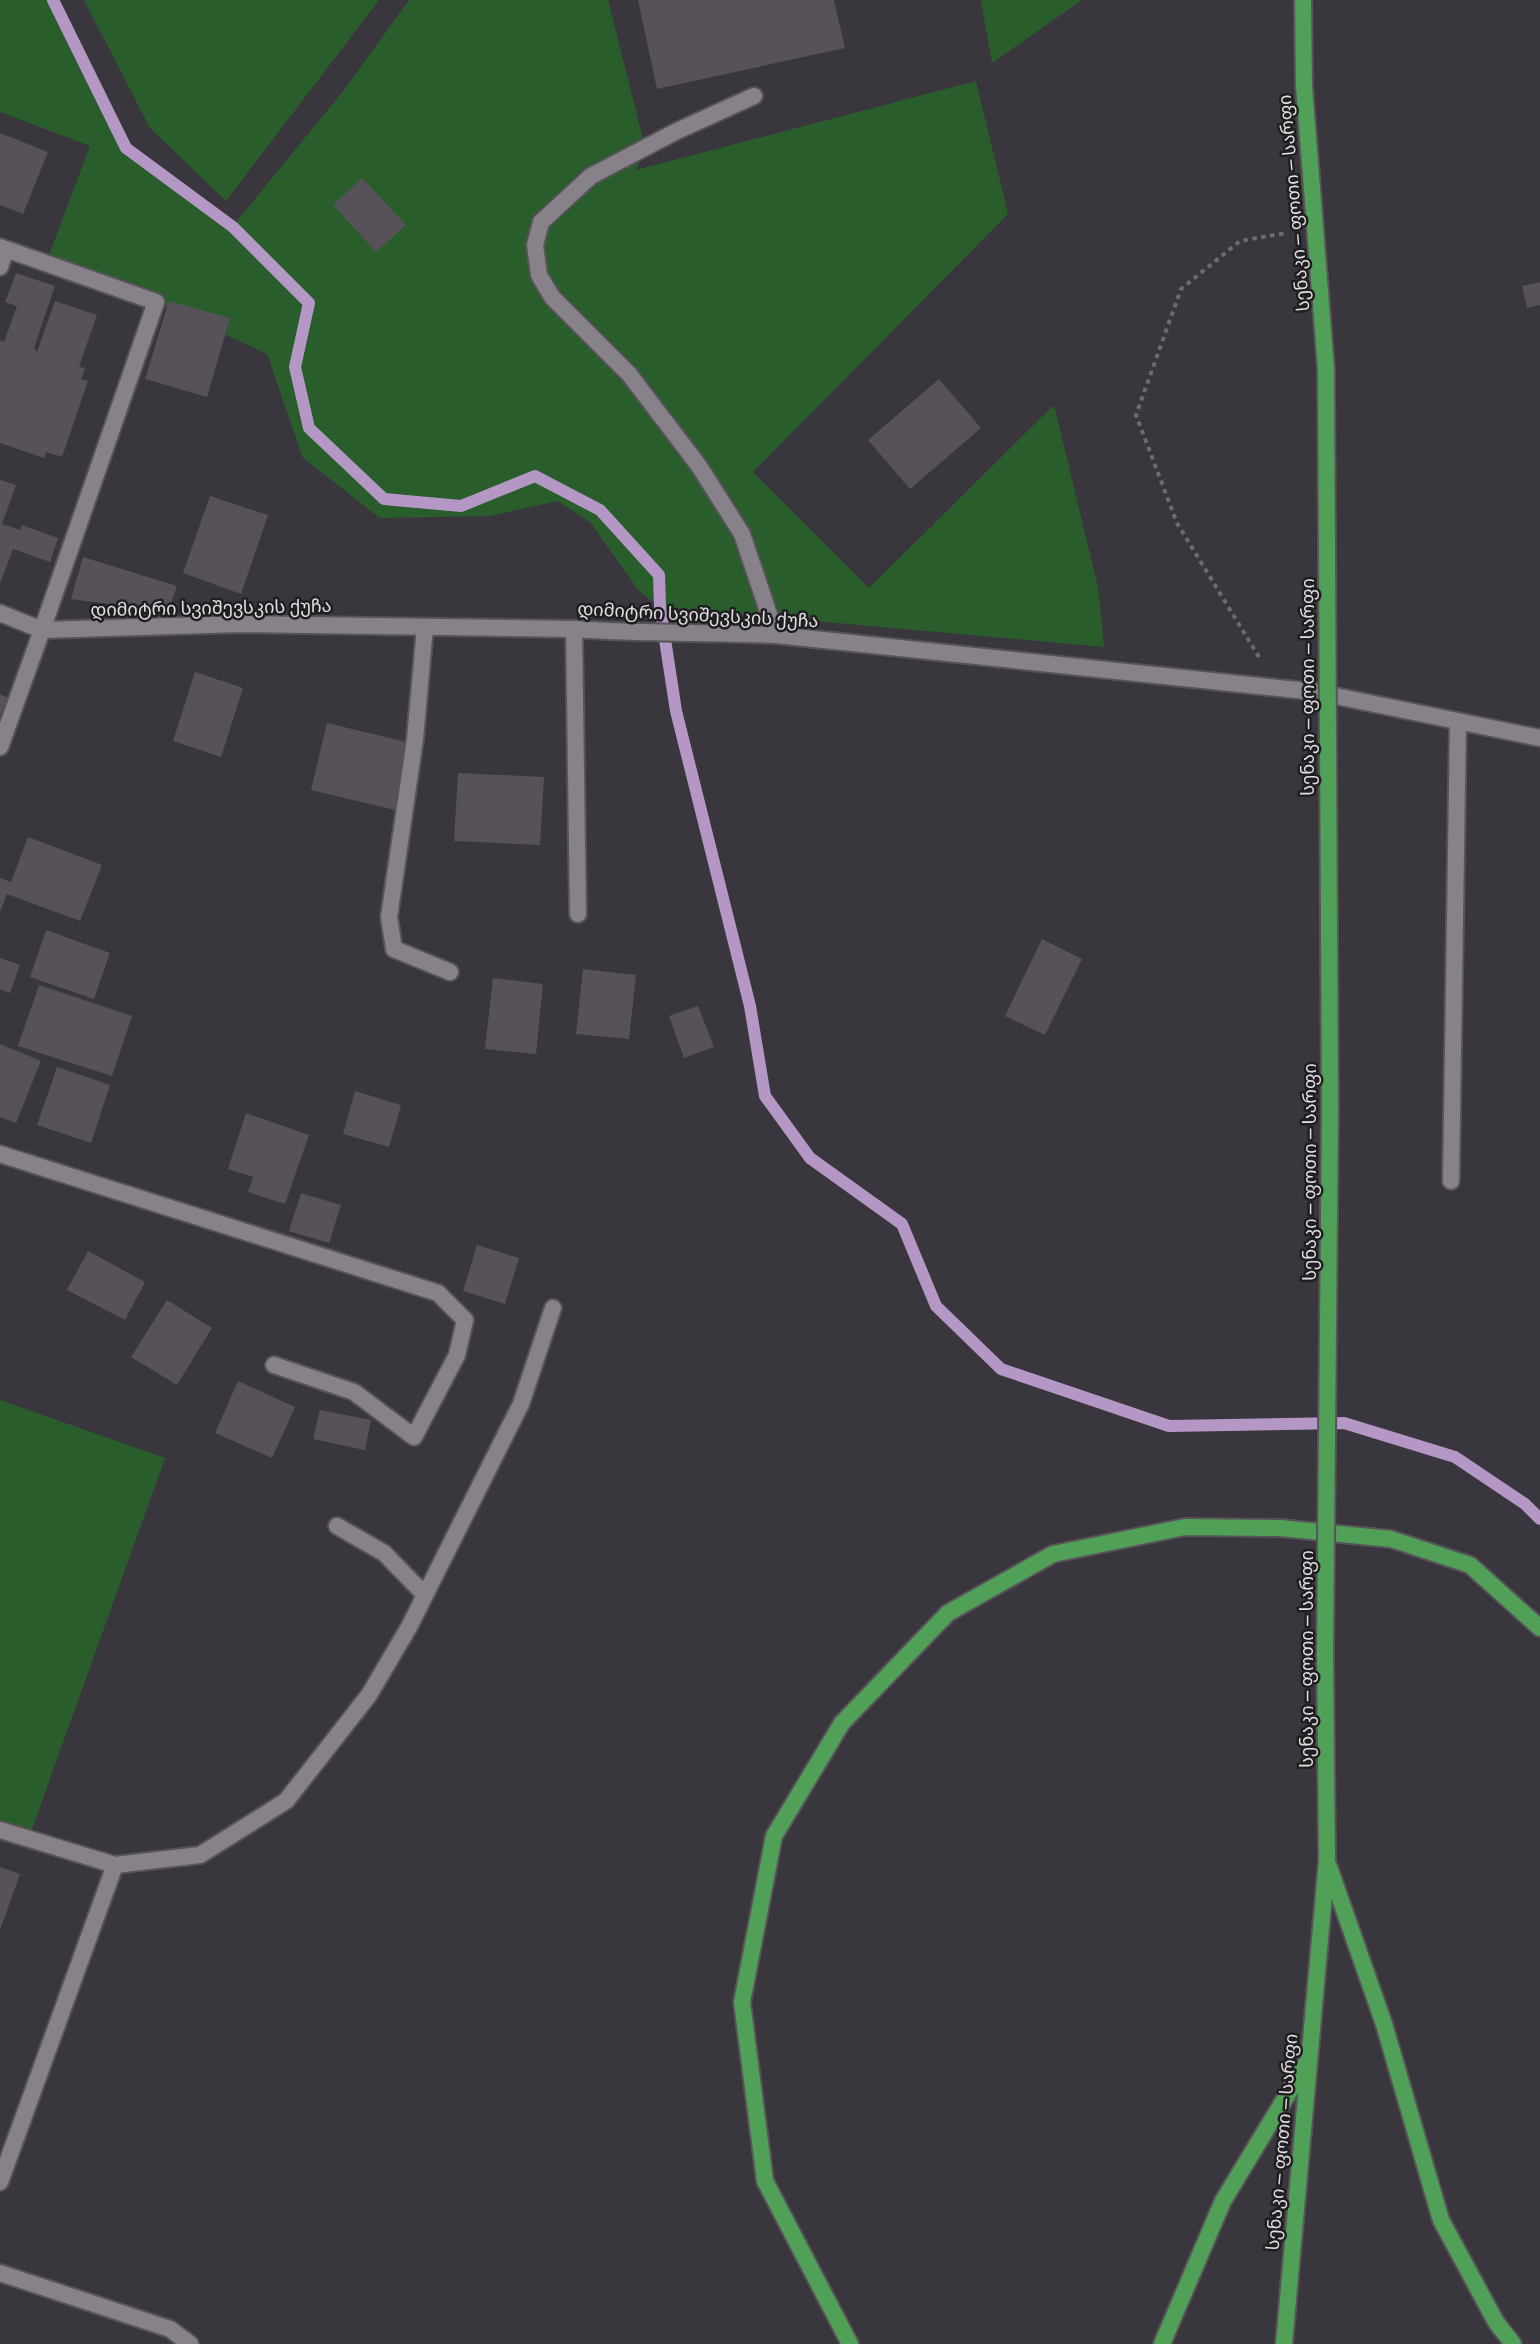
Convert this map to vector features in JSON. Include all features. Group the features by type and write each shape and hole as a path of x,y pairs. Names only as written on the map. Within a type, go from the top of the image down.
{"highway":[{"name":"სენაკი — ფოთი — სარფი","path":"1284,2344 1327,1860 1325,1653 1330,1110 1326,369 1317,228 1304,86 1303,0"},
{"path":"850,2344 765,2181 742,2002 774,1836 842,1723 948,1613 1053,1554 1185,1527 1280,1528 1391,1539 1470,1564 1540,1628"},
{"path":"1327,1860 1384,2024 1441,2220 1496,2322 1513,2344"},
{"path":"1162,2344 1223,2201 1309,2059"}],"street":[{"path":"754,96 678,131 591,176 541,222 535,244 539,275 552,297 628,374 699,466 742,534 776,635"},
{"path":"0,267 3,248 156,302 0,747"},
{"path":"0,613 42,630"},
{"name":"დიმიტრი სვიშევსკის ქუჩა","path":"42,630 242,624 574,629 614,632 776,635 1316,692 1540,738"},
{"path":"425,627 415,738 389,917 394,949 450,972"},
{"path":"574,629 578,914"},
{"path":"1451,1181 1458,721"},
{"path":"0,1154 438,1293 465,1320 457,1354 414,1437 354,1392 274,1365"},
{"path":"0,1830 115,1865 200,1855 286,1801 369,1695 425,1595 521,1404 553,1308"},
{"path":"337,1526 384,1553 425,1595"},
{"path":"0,2182 115,1865"},
{"path":"0,2273 170,2329 190,2344"}],"path":[{"path":"1278,688 1177,523 1136,415 1181,289 1240,241 1317,228"}],"green space":[{"path":"0,0 53,0 126,148 232,227 344,90 409,0 608,0 645,147 636,170 976,81 1008,214 753,472 869,588 1054,405 1098,587 1104,647 660,607 639,591 590,522 558,501 489,516 380,518 303,458 267,354 156,302 46,263 90,146 0,112"},
{"path":"84,0 379,0 226,201 150,128"},
{"path":"981,0 1082,0 992,63"},
{"path":"0,1400 165,1458 27,1843 0,1834"}],"building":[{"path":"638,0 834,0 845,48 657,89"},
{"path":"0,133 48,152 23,214 0,205"},
{"path":"362,178 406,225 376,252 333,205"},
{"path":"16,273 55,286 34,348 37,352 55,301 97,315 79,367 85,368 81,379 88,381 62,457 46,452 44,458 0,443 0,340 4,342 17,306 5,302"},
{"path":"1540,282 1540,305 1527,308 1522,286"},
{"path":"169,301 230,318 207,397 145,379"},
{"path":"939,379 981,428 910,489 868,440"},
{"path":"0,480 16,485 2,524 20,530 22,525 58,538 50,562 13,549 0,584"},
{"path":"210,496 268,515 241,594 183,573"},
{"path":"83,557 177,586 168,612 71,599"},
{"path":"195,672 243,688 221,757 173,741"},
{"path":"0,694 8,698 0,716"},
{"path":"327,723 411,743 395,810 311,790"},
{"path":"458,773 544,777 540,845 454,841"},
{"path":"28,837 102,865 80,921 7,894 0,912 0,878 11,882"},
{"path":"46,930 110,953 94,999 30,977"},
{"path":"1042,939 1082,959 1045,1035 1005,1016"},
{"path":"0,958 20,965 10,993 0,989"},
{"path":"583,969 636,975 629,1039 576,1034"},
{"path":"493,978 543,984 536,1054 485,1049"},
{"path":"39,985 132,1016 112,1076 18,1046"},
{"path":"698,1006 714,1047 684,1058 669,1016"},
{"path":"0,1044 41,1061 16,1123 0,1117"},
{"path":"57,1067 110,1085 91,1143 37,1125"},
{"path":"355,1091 401,1105 389,1147 343,1134"},
{"path":"246,1113 309,1135 285,1204 248,1192 253,1177 228,1169"},
{"path":"301,1193 341,1205 329,1243 289,1231"},
{"path":"477,1245 519,1258 505,1304 463,1291"},
{"path":"88,1251 145,1282 125,1320 67,1290"},
{"path":"167,1300 212,1328 177,1385 131,1357"},
{"path":"238,1381 295,1407 272,1458 215,1433"},
{"path":"320,1410 371,1420 365,1450 313,1439"},
{"path":"0,1867 20,1874 0,1930"}],"waterway":[{"path":"53,0 126,148 233,227 309,303 295,367 309,428 384,499 461,506 535,476 600,510 659,575 660,607 676,711 750,1006 765,1096 810,1158 902,1224 936,1306 1001,1369 1169,1426 1344,1423 1455,1457 1525,1504 1540,1519"}]}
